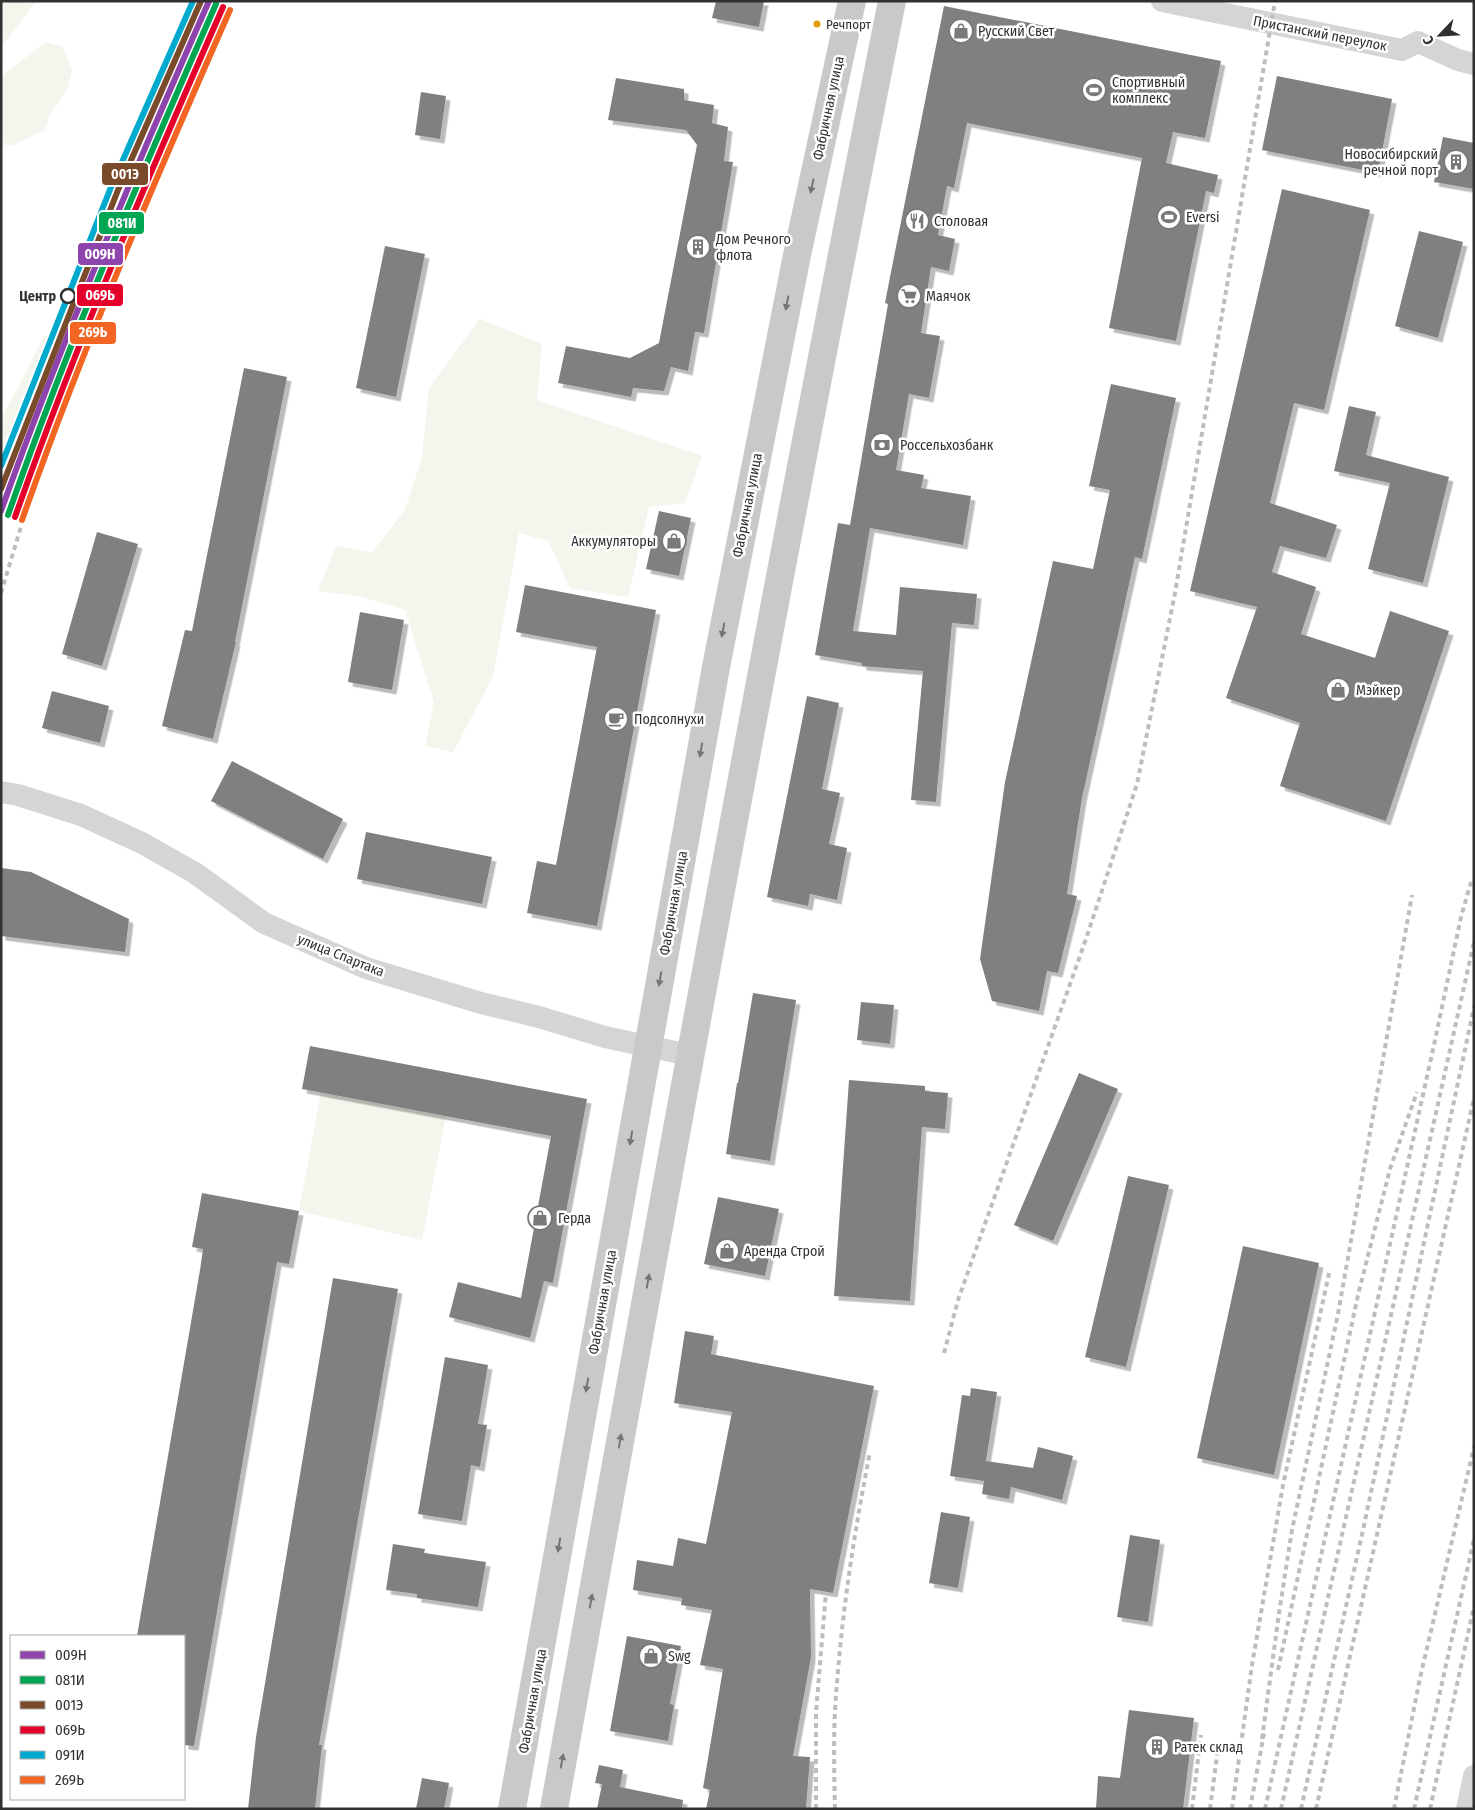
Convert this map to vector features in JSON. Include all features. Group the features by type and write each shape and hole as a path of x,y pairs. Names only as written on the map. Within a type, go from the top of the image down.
{"main road":[{"name":"Фабричная улица","path":"512,1809 734,574 795,265 852,1"},
{"path":"554,1809 689,1055 839,267 892,1"}],"street":[{"name":"Пристанский переулок","path":"1162,1 1402,50 1418,42 1458,60 1474,64"},
{"name":"улица Спартака","path":"10,793 81,815 142,843 195,873 264,922 366,968 605,1037 689,1055"},
{"path":"1467,1809 1474,1776"}],"shaded area":[{"path":"1,1 36,1 1,48"},
{"path":"46,42 63,47 72,71 67,90 50,114 45,130 13,145 4,145 1,141 1,76"},
{"path":"480,319 542,344 537,400 702,456 685,503 649,507 628,597 570,588 548,541 519,533 493,677 453,752 425,746 434,702 405,610 358,596 318,591 336,546 372,552 405,510 422,457 429,388"},
{"path":"44,336 51,337 54,344 1,472 1,420"},
{"path":"321,1092 446,1116 422,1240 299,1211"}],"building":[{"path":"716,1 764,1 759,27 712,18"},
{"path":"944,6 1221,61 1205,138 1173,132 1166,163 1218,175 1214,193 1206,191 1176,341 1109,328 1142,158 967,123 954,188 947,186 938,235 955,239 949,271 931,267 921,333 940,336 929,398 909,394 896,470 924,475 921,488 971,496 963,545 870,528 853,631 896,635 900,587 977,594 974,625 952,623 936,802 911,800 923,671 862,666 862,663 815,655 838,523 850,525 888,304 885,303"},
{"path":"1277,76 1392,99 1378,173 1262,150"},
{"name":"Дом Речного флота","path":"616,78 684,89 684,100 714,105 712,123 728,127 724,161 733,162 704,333 695,332 688,371 671,367 664,391 633,388 631,397 558,383 566,346 630,358 659,343 697,145 686,130 608,120"},
{"path":"421,92 446,96 440,139 415,135"},
{"name":"Новосибирский речной порт","path":"1443,137 1474,143 1474,189 1434,182"},
{"path":"1282,189 1370,210 1324,410 1294,403 1270,503 1337,525 1326,558 1280,546 1272,572 1316,587 1301,634 1375,658 1390,611 1449,631 1386,821 1280,786 1300,723 1226,698 1257,607 1190,591"},
{"path":"1419,231 1463,242 1438,338 1395,326"},
{"path":"385,246 425,254 396,397 356,388"},
{"path":"244,368 287,377 236,642 213,739 162,726 185,630 192,631"},
{"path":"1111,384 1176,398 1142,559 1135,557 1082,798 1067,894 1077,896 1058,973 1047,971 1039,1011 992,1001 980,959 1005,782 1053,561 1093,569 1110,490 1089,486"},
{"path":"1349,406 1376,412 1366,455 1449,477 1423,583 1368,569 1390,483 1334,471"},
{"path":"659,511 691,518 679,576 646,569"},
{"path":"97,532 138,544 102,666 62,654"},
{"path":"525,585 656,610 597,926 527,913 537,861 556,865 597,647 516,632"},
{"path":"360,612 404,620 392,690 348,682"},
{"path":"52,691 109,706 100,743 42,728"},
{"path":"807,696 839,703 822,789 840,793 829,844 847,848 837,900 810,894 808,906 767,897"},
{"path":"232,761 343,819 323,859 211,801"},
{"path":"366,832 492,857 482,904 357,879"},
{"path":"1,868 31,872 129,919 125,952 1,936"},
{"path":"753,993 796,1000 770,1161 726,1154"},
{"path":"861,1002 894,1005 890,1044 857,1040"},
{"path":"310,1046 587,1099 553,1283 544,1281 530,1338 449,1317 458,1282 521,1298 551,1136 302,1089"},
{"path":"1079,1073 1118,1089 1053,1241 1014,1225"},
{"path":"849,1080 925,1086 925,1091 948,1093 945,1129 922,1127 910,1301 834,1296"},
{"path":"1128,1176 1169,1185 1126,1367 1085,1357"},
{"path":"202,1193 299,1211 289,1264 277,1262 194,1746 185,1745 185,1635 137,1635 203,1249 192,1247"},
{"path":"718,1197 779,1209 765,1276 704,1264"},
{"path":"1243,1246 1319,1263 1274,1475 1197,1458"},
{"path":"333,1278 398,1289 319,1745 322,1745 315,1809 248,1809 256,1737"},
{"path":"685,1331 714,1336 711,1354 874,1386 833,1593 810,1589 811,1657 793,1756 810,1757 806,1809 706,1809 710,1790 703,1788 723,1669 700,1665 712,1610 681,1605 682,1598 633,1590 637,1560 673,1566 678,1538 706,1544 732,1412 674,1403"},
{"path":"445,1357 488,1365 478,1424 487,1425 480,1467 471,1465 462,1521 418,1514"},
{"path":"971,1388 997,1392 986,1461 1033,1468 1038,1447 1073,1456 1062,1500 1011,1487 1009,1499 982,1494 984,1481 950,1476 962,1395 970,1396"},
{"path":"941,1512 970,1517 958,1588 929,1583"},
{"path":"1130,1535 1160,1540 1148,1622 1117,1617"},
{"path":"393,1544 425,1549 424,1553 486,1562 478,1607 417,1598 417,1594 386,1590"},
{"path":"627,1636 681,1646 670,1704 674,1705 668,1741 610,1731"},
{"name":"Ратек склад","path":"1129,1710 1194,1718 1183,1809 1096,1809 1098,1776 1120,1778"},
{"path":"599,1765 623,1770 620,1787 683,1800 682,1809 597,1809 602,1784 595,1783"},
{"path":"422,1778 449,1783 444,1809 416,1809"}],"railway":[{"path":"944,1353 958,1300 1086,939 1137,784 1175,593 1275,1"},
{"path":"1,593 20,530 72,328"},
{"path":"1265,1809 1461,917 1471,882"},
{"path":"1262,1739 1292,1530 1338,1314 1412,895"},
{"path":"1281,1809 1474,942"},
{"path":"1301,1809 1363,1530 1474,1007"},
{"path":"1278,1670 1358,1295 1390,1169 1417,1092"},
{"path":"1316,1809 1474,1098"},
{"path":"1232,1809 1252,1665 1283,1485 1330,1269"},
{"path":"1394,1809 1420,1678 1474,1447"},
{"path":"835,1809 834,1730 840,1654 850,1567 870,1452"},
{"path":"1414,1809 1474,1539"},
{"path":"816,1809 816,1712 826,1592"},
{"path":"1430,1809 1474,1606"},
{"path":"1250,1809 1264,1733"},
{"path":"1192,1809 1201,1735"},
{"path":"1210,1809 1218,1748"}],"transit line":[{"name":"091И","path":"1,466 111,187 193,1"},
{"name":"001Э","path":"1,489 118,190 201,1"},
{"name":"009Н","path":"1,511 49,382 100,254 209,1"},
{"name":"081И","path":"8,515 81,321 216,4"},
{"name":"069Ь","path":"15,517 88,324 223,7"},
{"name":"269Ь","path":"22,520 95,327 230,10"}],"place":[{"name":"Речпорт","path":"817,24"},
{"name":"Русский Свет","path":"961,31"},
{"name":"Спортивный комплекс","path":"1094,90"},
{"name":"Новосибирский речной порт","path":"1456,162"},
{"name":"Eversi","path":"1169,217"},
{"name":"Столовая","path":"917,221"},
{"name":"Дом Речного флота","path":"698,247"},
{"name":"Центр","path":"68,296"},
{"name":"Маячок","path":"909,296"},
{"name":"Россельхозбанк","path":"882,445"},
{"name":"Аккумуляторы","path":"674,541"},
{"name":"Мэйкер","path":"1338,690"},
{"name":"Подсолнухи","path":"616,719"},
{"name":"Герда","path":"540,1218"},
{"name":"Аренда Строй","path":"727,1251"},
{"name":"Swg","path":"651,1656"},
{"name":"Ратек склад","path":"1157,1747"}]}
